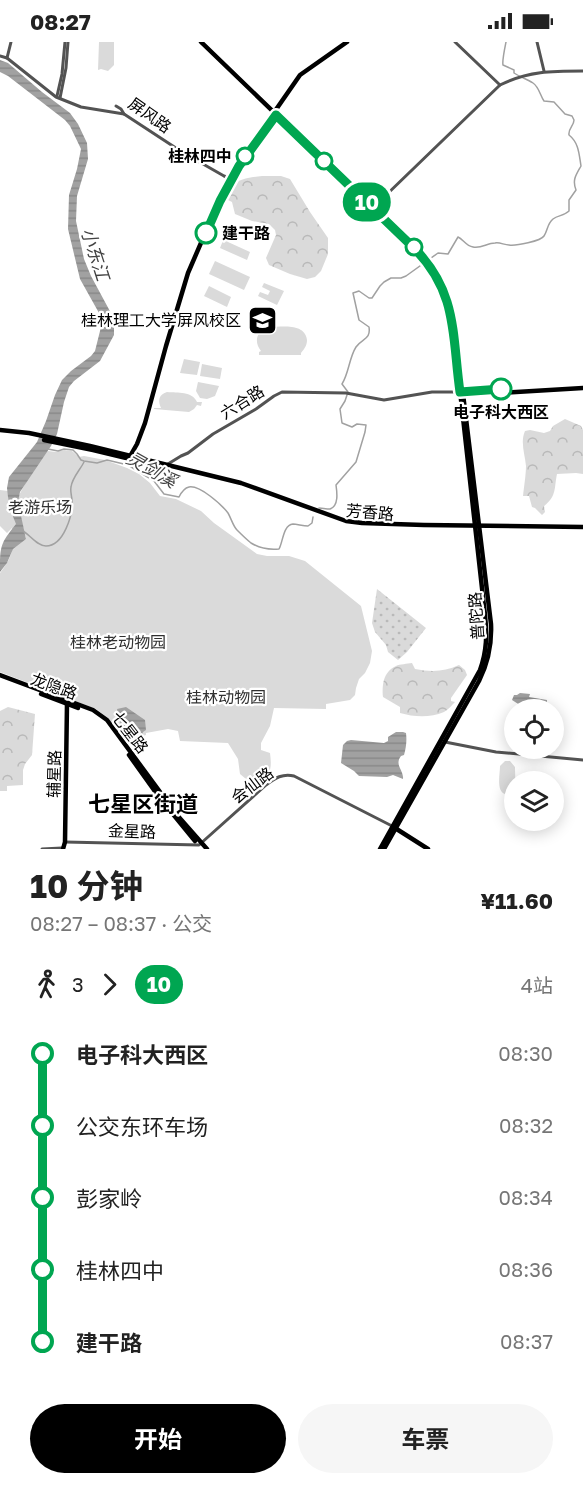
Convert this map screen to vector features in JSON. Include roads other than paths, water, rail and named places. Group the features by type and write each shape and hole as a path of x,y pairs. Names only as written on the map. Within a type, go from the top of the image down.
{"main road":[{"name":"普陀路","path":"203,42 425,257 442,283 450,301 463,392 487,644 480,670 382,849"},
{"path":"0,432 37,437 129,458 145,423 188,273 231,179 300,75 347,42"},
{"name":"六合路","path":"463,392 583,387"},
{"name":"芳香路","path":"129,458 241,483 346,521 477,527 583,528"},
{"name":"七星路","path":"0,677 93,710 107,720 177,815 203,846"},
{"name":"龙隐路","path":"67,702 99,716"},
{"name":"辅星路","path":"64,849 67,702"},
{"name":"七星路","path":"99,716 105,721 159,797 203,846"},
{"path":"394,827 428,849"}],"street":[{"path":"7,58 11,42"},
{"path":"58,98 66,42"},
{"path":"455,42 500,85"},
{"path":"537,42 544,71"},
{"path":"0,56 7,58 58,98 74,105 124,114"},
{"path":"369,203 382,199 500,85 524,75 544,71 583,71"},
{"name":"屏风路","path":"116,106 124,114 182,152 231,179"},
{"name":"六合路","path":"165,466 278,393 348,394 384,400 432,392 463,392"},
{"path":"442,741 496,752 583,760"},
{"name":"会仙路","path":"203,846 266,785 276,777 288,775 394,827"},
{"name":"金星路","path":"65,842 203,846"},
{"path":"42,849 64,849"}],"waterway":[{"name":"灵剑溪","path":"319,508 330,509 335,505 336,485 356,462 365,432 366,425 357,424 352,427 342,423 340,409 348,392 342,384 352,356 358,344 369,334 369,327 359,320 353,293 359,291 372,298 384,282 391,278 406,276 438,253 448,254 458,237 468,245 476,247 492,243 517,245 538,240 544,236 553,219 569,211 569,200 576,190 576,175 581,166 577,145 569,135 574,120 554,102 544,101 533,83 503,65 506,42"},
{"name":"灵剑溪","path":"48,449 73,450 84,461 97,463 107,460 128,465 154,481 164,494 179,497 189,487 199,489 228,513 236,528 251,543 268,549 279,549 287,527 293,524 308,526 312,523 313,517"},
{"path":"23,531 43,546 52,545 58,541 71,514 71,491 74,477 84,462"}],"place":[{"name":"桂林四中","path":"245,156"},
{"name":"建干路","path":"206,233"},
{"name":"桂林理工大学屏风校区","path":"262,320"},
{"name":"电子科大西区","path":"501,389"}],"district":[{"name":"七星区街道","path":"143,803"}],"water label":[{"name":"小东江","path":"96,254"}],"park label":[{"name":"老游乐场","path":"40,507"},
{"name":"桂林老动物园","path":"118,642"},
{"name":"桂林动物园","path":"226,697"}]}
